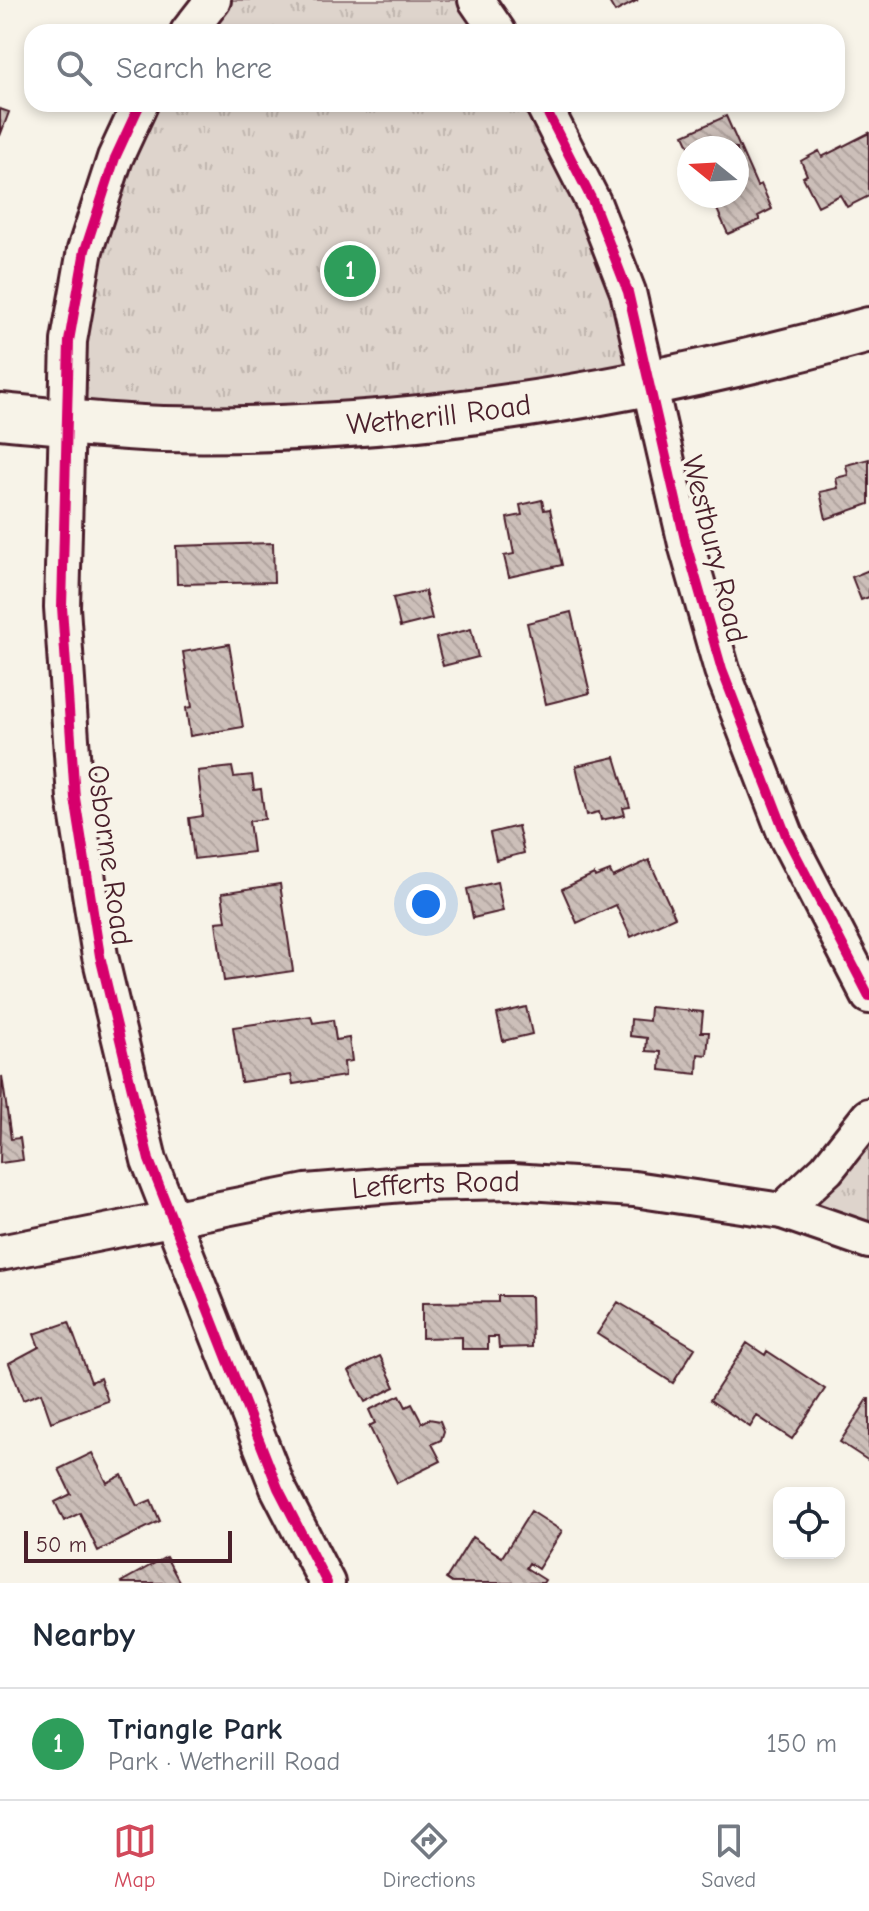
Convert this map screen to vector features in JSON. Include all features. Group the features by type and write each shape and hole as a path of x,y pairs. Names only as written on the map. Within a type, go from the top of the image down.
{"street":[{"path":"194,24 213,0"},
{"path":"476,0 492,24"},
{"name":"Osborne Road","path":"136,112 115,158 85,250 69,341 62,607 75,798 115,1031 149,1160 278,1488 327,1583"},
{"name":"Westbury Road","path":"547,112 598,214 628,292 686,544 722,670 787,838 869,996"},
{"name":"Wetherill Road","path":"0,416 161,429 263,429 367,423 486,411 593,395 748,364 869,330"},
{"path":"782,1211 827,1169 869,1116"},
{"name":"Lefferts Road","path":"0,1253 306,1192 416,1183 513,1181 634,1189 782,1211 869,1241"}],"green space":[{"path":"213,0 476,0 492,24 194,24"},
{"path":"138,112 546,112 650,382 67,422 69,341"},
{"path":"869,1116 869,1241 782,1211"}],"building":[{"path":"608,0 638,0 615,12"},
{"path":"0,109 9,112 0,136"},
{"path":"726,116 735,136 684,136"},
{"path":"869,133 869,196 847,207 840,195 818,206 803,177 807,175 801,161 819,151 822,157"},
{"path":"749,168 757,186 761,184 772,209 758,216 760,220 728,234 716,208 749,208"},
{"path":"869,459 869,504 826,519 820,492 838,488 836,478 848,475 846,465"},
{"path":"542,500 544,510 550,509 562,565 509,577 504,556 514,554 507,518 522,515 520,505"},
{"path":"273,543 274,582 177,584 176,546"},
{"path":"869,570 869,597 861,600 852,577"},
{"path":"425,591 432,619 400,627 393,598"},
{"path":"571,612 590,693 546,704 527,623"},
{"path":"471,629 478,657 443,666 436,638"},
{"path":"229,644 243,727 190,736 186,708 192,707 183,652"},
{"path":"615,757 630,807 623,808 625,815 601,820 599,812 587,815 576,766"},
{"path":"232,767 234,777 252,775 254,790 261,789 265,819 249,821 253,852 194,859 189,818 203,816 198,771"},
{"path":"518,826 524,853 496,860 490,833"},
{"path":"649,860 675,917 631,937 616,905 577,923 562,889 594,874 595,877 610,871 613,877"},
{"path":"497,882 503,911 473,918 467,889"},
{"path":"280,884 293,971 224,981 216,922 226,921 222,893"},
{"path":"526,1007 532,1034 503,1041 497,1014"},
{"path":"650,1007 703,1012 701,1032 709,1032 707,1055 698,1054 697,1074 660,1070 661,1052 646,1051 647,1038 630,1036 631,1019 649,1021"},
{"path":"311,1016 313,1023 333,1020 336,1040 349,1038 352,1061 344,1062 345,1076 293,1084 291,1075 241,1082 233,1027"},
{"path":"2,1076 11,1139 20,1138 23,1160 0,1163"},
{"path":"498,1296 531,1296 532,1347 499,1348 498,1337 488,1337 488,1349 462,1349 462,1337 422,1338 422,1303 498,1302"},
{"path":"618,1302 695,1348 673,1383 597,1334"},
{"path":"69,1322 91,1382 100,1378 108,1401 51,1422 41,1393 23,1400 9,1363 39,1347 34,1334"},
{"path":"747,1343 765,1355 767,1351 825,1389 792,1439 757,1416 750,1427 710,1400"},
{"path":"380,1356 395,1387 365,1402 349,1371"},
{"path":"400,1395 406,1407 412,1404 422,1423 429,1419 440,1421 444,1431 441,1440 432,1444 441,1461 397,1483 369,1426 375,1423 369,1410"},
{"path":"869,1399 869,1461 840,1442"},
{"path":"92,1453 107,1483 122,1475 137,1506 151,1500 160,1521 98,1551 80,1513 64,1521 55,1502 71,1494 59,1469"},
{"path":"531,1511 562,1531 538,1569 529,1563 526,1568 545,1580 543,1583 452,1583 446,1579 472,1537 502,1557"},
{"path":"166,1557 180,1583 121,1582"}],"cycle path":[{"path":"136,112 115,158 85,250 69,341 62,607 75,798 100,956 149,1160 278,1488 327,1583"},
{"path":"547,112 593,202 628,292 686,544 722,670 787,838 869,996"}],"place":[{"name":"Triangle Park","path":"350,271"}]}
